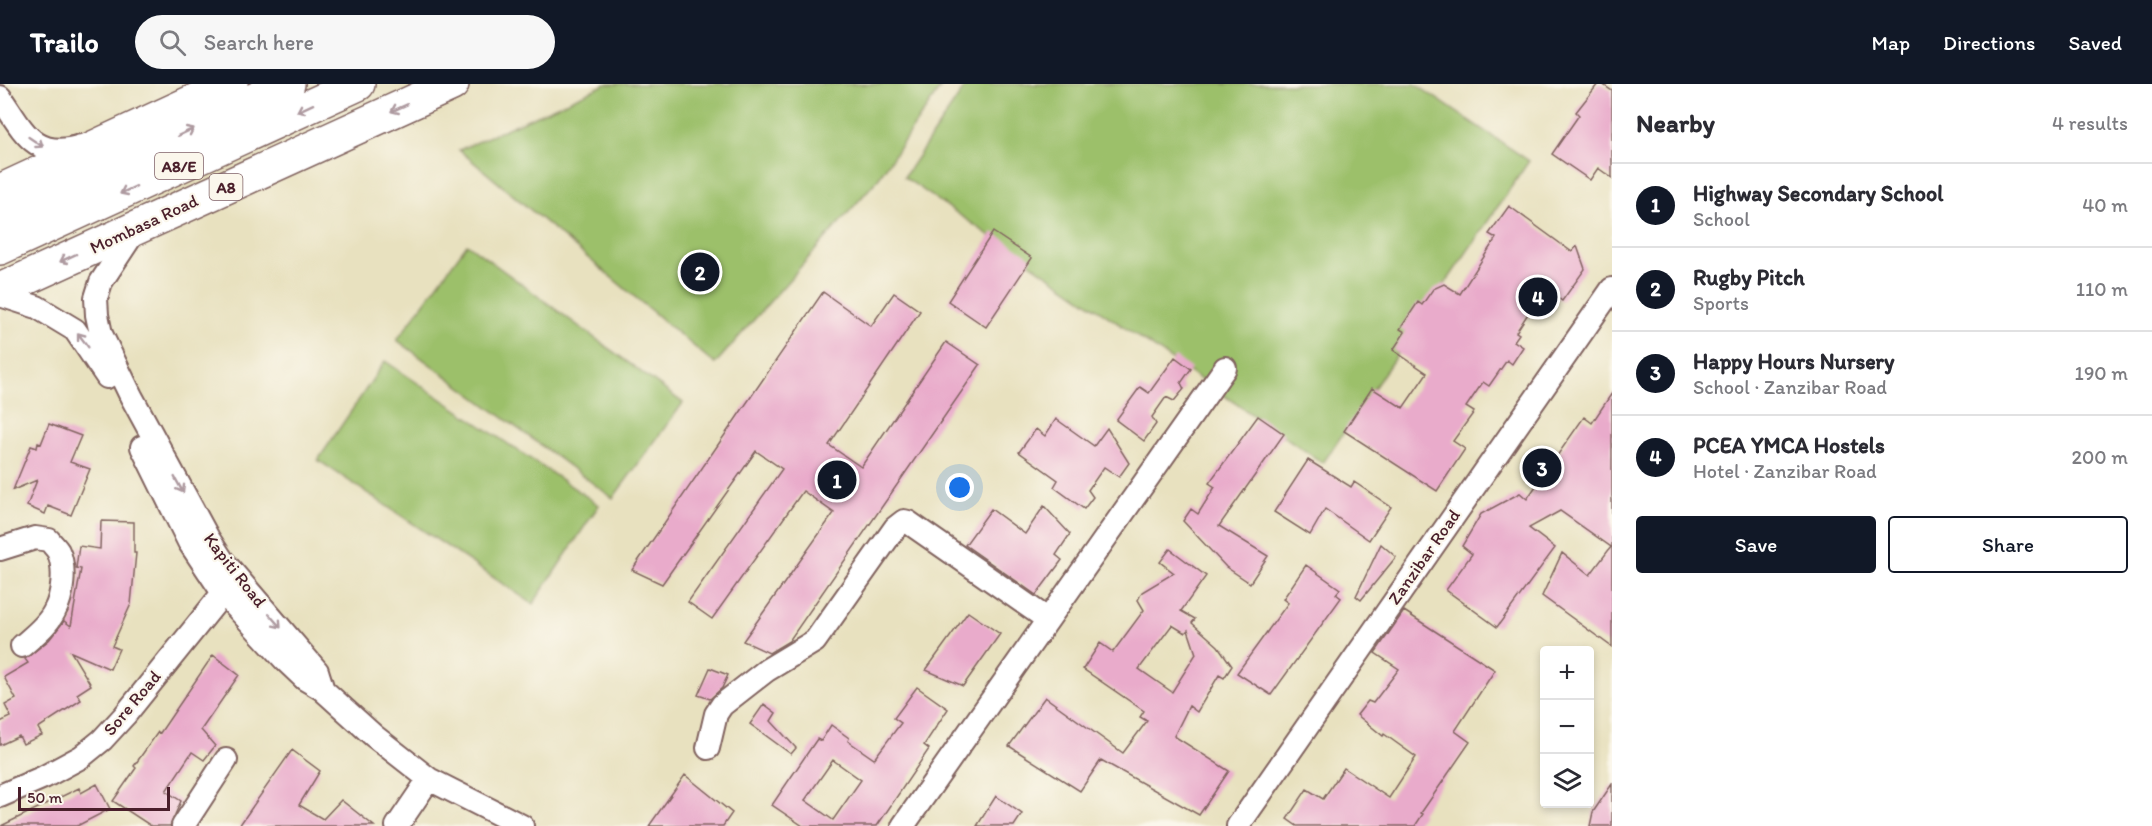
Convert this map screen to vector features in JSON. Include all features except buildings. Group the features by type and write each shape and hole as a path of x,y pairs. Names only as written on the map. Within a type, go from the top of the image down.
{"highway":[{"path":"0,191 231,84"},
{"name":"A8/E","path":"0,219 288,84"},
{"name":"A8/E","path":"0,248 358,84"},
{"name":"Mombasa Road","path":"0,290 452,84"}],"street":[{"path":"0,97 27,137 39,147 54,150 70,149 116,136"},
{"name":"Kapiti Road","path":"137,227 101,282 96,298 101,334 125,399 208,538 230,585 316,671 323,690 374,736 429,779 522,826"},
{"name":"Zanzibar Road","path":"1238,826 1612,289"},
{"path":"0,295 37,307 75,330 125,399"},
{"path":"903,826 1225,368"},
{"path":"708,748 716,714 722,705 767,670 815,641 895,528 904,521 1047,619"},
{"path":"0,549 35,538 49,540 58,551 62,568 61,589 54,612 40,630 22,646"},
{"name":"Sore Road","path":"0,796 81,757 102,740 125,715 230,585"},
{"path":"183,826 226,760"},
{"path":"397,826 429,779"}],"green space":[{"path":"606,84 943,84 877,180 715,364 459,150"},
{"path":"967,84 1415,84 1529,161 1323,463 904,177"},
{"path":"467,244 683,403 613,498 397,340"},
{"path":"385,361 599,505 533,604 318,460"}],"place":[{"name":"Rugby Pitch","path":"700,272"},
{"name":"PCEA YMCA Hostels","path":"1538,297"},
{"name":"Happy Hours Nursery","path":"1542,468"},
{"name":"Highway Secondary School","path":"837,480"}]}
